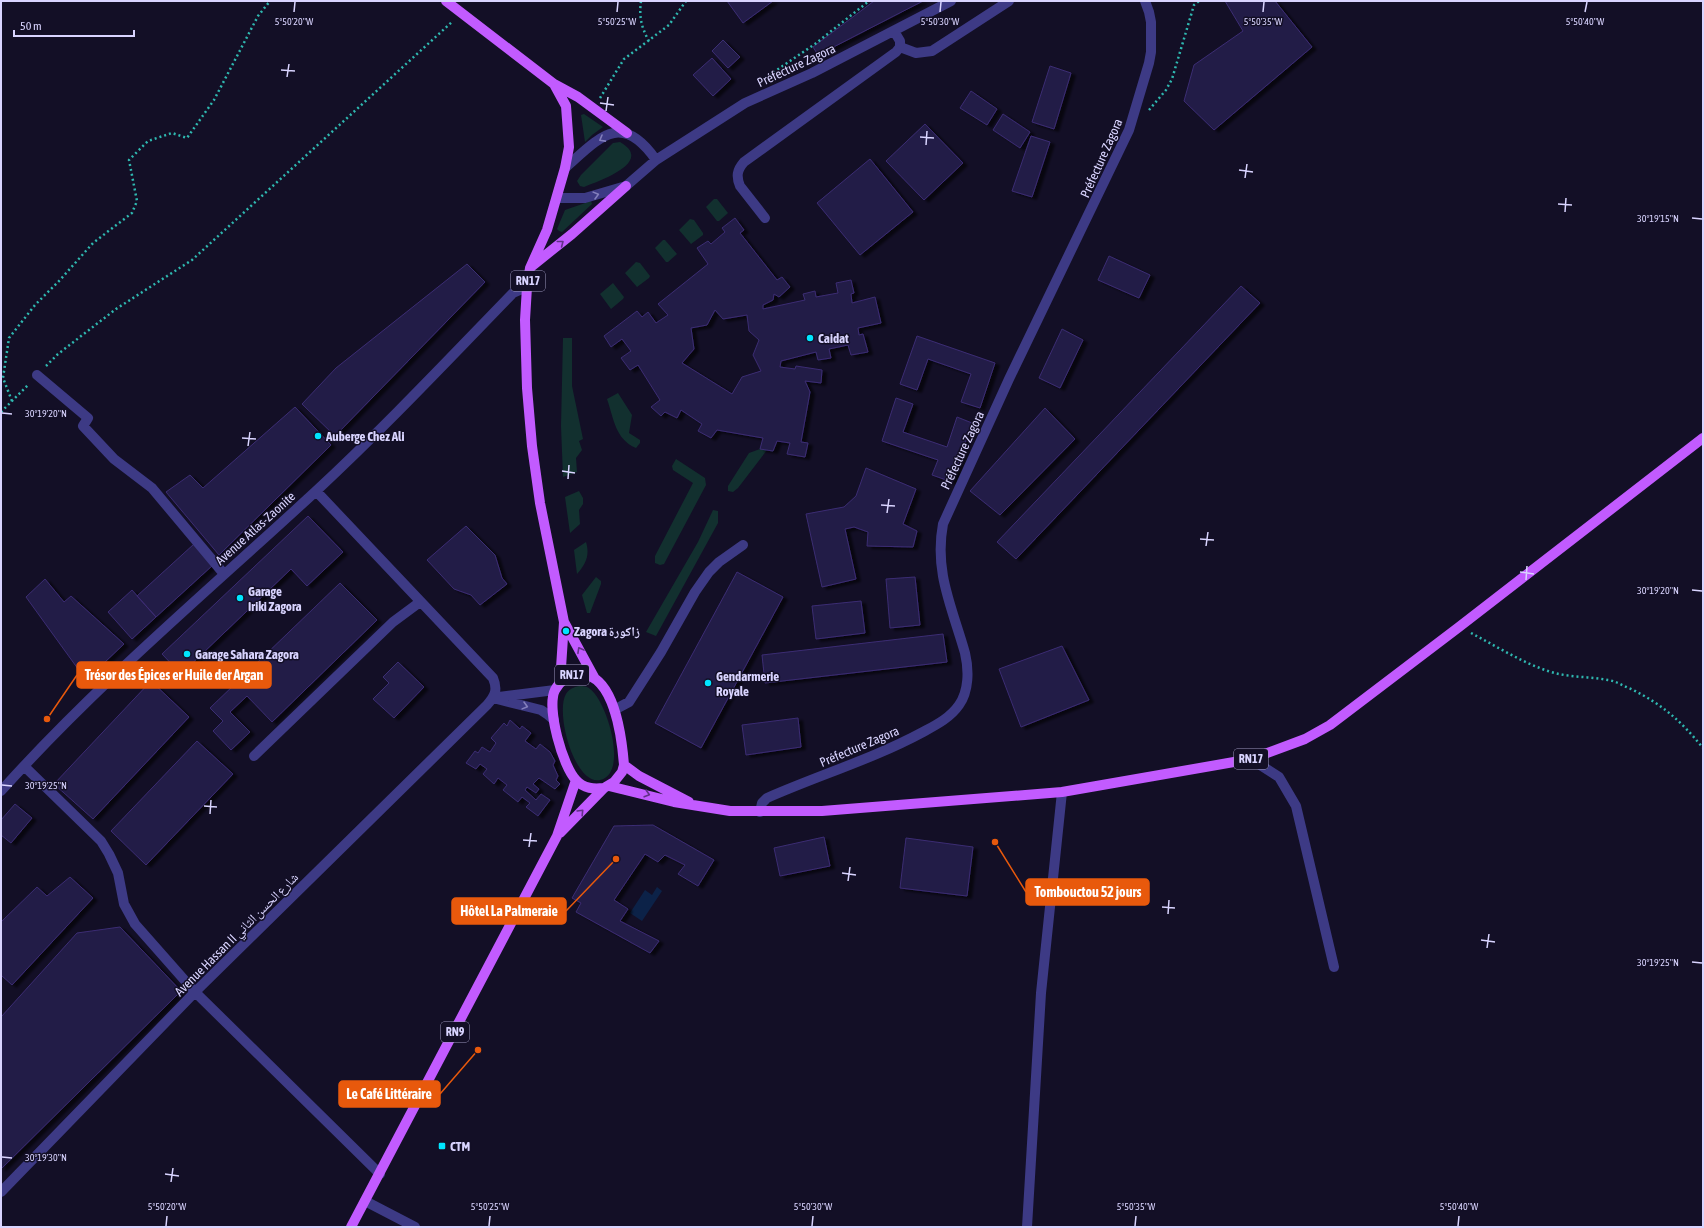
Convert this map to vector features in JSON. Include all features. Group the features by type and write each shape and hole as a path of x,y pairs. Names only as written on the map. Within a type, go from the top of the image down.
{"main road":[{"name":"RN17","path":"446,1 554,84 566,106 569,147 565,168 547,230 530,268 527,287 525,345 532,446 540,503 564,622 557,686 552,707 554,720 571,773 576,780 586,788 596,789 607,787 698,806 730,811 822,811 1062,792 1251,759 1305,739 1330,725 1703,438"},
{"path":"554,84 593,108 627,133"},
{"path":"530,268 572,234 626,186"},
{"name":"RN17","path":"564,622 596,679 605,689 614,710 621,740 624,765 639,776 698,806"},
{"name":"RN17","path":"557,686 566,677 575,674 584,674 596,679"},
{"path":"607,787 619,776 624,765"},
{"name":"RN9","path":"351,1227 557,836 576,780"},
{"name":"RN9","path":"557,836 607,787"}],"street":[{"name":"Préfecture Zagora","path":"626,186 656,160 746,103 812,73 951,1"},
{"path":"900,47 916,53 932,51 1009,1"},
{"name":"Préfecture Zagora","path":"760,812 762,804 767,798 885,751 942,721 958,707 964,698 968,672 965,655 946,593 940,564 940,537 942,524 1009,379 1129,130 1151,52 1150,12 1145,1"},
{"path":"765,218 740,186 737,180 739,167 896,52 900,47 900,41 894,31"},
{"path":"565,168 603,137 613,134 627,133 643,144 656,160"},
{"path":"557,198 585,198 626,186"},
{"name":"Avenue Atlas-Zaonite","path":"1,791 124,664 316,491 374,435 513,293 527,287"},
{"path":"37,375 88,418 82,426 114,459 152,488 224,574"},
{"path":"316,491 493,678 496,686 496,692 493,698"},
{"path":"614,710 628,702 661,652 695,592 709,572 719,562 743,545"},
{"path":"254,756 393,622 420,602"},
{"path":"493,698 557,686"},
{"path":"493,698 541,710 554,720"},
{"name":"Avenue Hassan II شارع الحسن الثاني","path":"1,1192 196,992 493,698"},
{"path":"1251,759 1279,777 1296,806 1334,967"},
{"path":"24,766 101,842 109,854 118,873 124,904 135,924 196,992 380,1174"},
{"path":"1027,1227 1042,993 1062,792"},
{"path":"365,1201 415,1227"}],"path":[{"path":"12,401 3,378 9,338 35,305 93,243 132,213 137,201 129,160 148,141 172,133 187,138 214,100 258,16 270,1"},
{"path":"641,1 641,26 649,40"},
{"path":"593,108 624,59 669,25 686,1"},
{"path":"761,81 815,44 869,1"},
{"path":"1146,113 1166,90 1172,79 1194,1"},
{"path":"1194,5 1199,1"},
{"path":"1,412 58,354 116,309 192,260 462,13"},
{"path":"1459,627 1529,663 1548,671 1574,677 1609,680 1648,697 1665,708 1680,722 1703,748"}],"green space":[{"path":"584,114 603,127 585,142 581,115"},
{"path":"620,142 629,149 631,157 628,163 621,170 601,180 584,187 580,186 577,181 581,175 613,143"},
{"path":"714,199 717,199 728,213 719,221 717,221 706,207"},
{"path":"591,201 592,204 562,232 557,229 565,210"},
{"path":"690,219 694,220 703,233 703,235 691,244 679,230"},
{"path":"663,240 665,240 677,254 668,262 666,262 655,248"},
{"path":"636,262 640,263 650,276 637,287 625,273"},
{"path":"613,283 624,297 611,309 600,294"},
{"path":"563,338 572,338 572,386 583,439 579,441 582,450 576,458 577,472 563,477 561,426"},
{"path":"618,393 632,415 629,433 640,440 640,443 636,448 629,444 619,434 616,428 607,399"},
{"path":"760,449 767,450 738,488 733,492 728,491 728,486 749,453"},
{"path":"676,459 705,478 706,485 664,564 660,565 655,563 655,556 693,483 673,470 672,466"},
{"path":"579,491 583,498 583,504 579,510 580,524 570,533 565,497"},
{"path":"713,510 718,511 718,523 656,636 646,632 698,542"},
{"path":"586,542 588,551 586,559 583,567 577,574 574,550"},
{"path":"596,577 601,581 601,584 590,613 587,613 582,595"},
{"path":"579,686 588,687 596,696 603,707 612,737 614,752 613,765 609,775 600,780 591,778 582,771 569,746 565,730 563,703 566,694 572,688"}],"water":[{"path":"657,887 662,891 642,921 630,913 645,890 652,895"}],"building":[{"path":"727,1 773,1 743,23"},
{"path":"874,1 923,1 818,55 813,47"},
{"path":"1225,1 1275,1 1312,47 1214,130 1184,101 1194,65 1243,31"},
{"path":"723,40 740,57 728,68 712,51"},
{"path":"712,58 731,79 713,96 693,75"},
{"path":"1050,66 1071,73 1054,129 1032,122"},
{"path":"971,91 997,109 987,125 960,108"},
{"path":"1003,114 1030,132 1020,148 993,130"},
{"path":"925,124 963,163 924,200 886,161"},
{"path":"1031,136 1050,142 1032,197 1012,191"},
{"path":"870,159 913,212 860,255 817,203"},
{"name":"Caidat","path":"735,218 744,230 740,233 777,280 782,277 790,287 779,297 774,294 773,300 763,305 763,309 805,300 803,294 815,291 816,297 838,293 836,283 851,280 854,293 851,294 852,303 875,297 881,323 858,328 859,335 863,334 868,352 851,355 848,345 829,349 831,358 818,360 816,352 781,361 780,367 795,369 796,366 822,370 821,383 805,381 810,392 801,442 808,443 805,457 787,454 790,443 777,441 773,451 760,449 763,438 717,430 711,438 698,431 702,424 681,410 677,418 665,412 661,416 651,407 660,400 638,365 630,370 621,358 631,351 622,339 611,347 604,336 637,311 642,317 648,312 656,323 668,315 658,304 708,264 697,248 708,241 711,244 725,232 722,228","holes":["715,310 723,319 747,315 749,331 759,340 753,355 761,371 742,377 732,394 682,363 694,349 691,328 707,325"]},
{"path":"1109,256 1150,275 1139,298 1098,280"},
{"path":"467,264 485,282 335,436 302,404 336,368"},
{"path":"1241,286 1260,303 1016,559 997,542"},
{"path":"1062,329 1083,340 1060,388 1039,378"},
{"path":"917,336 995,363 980,408 961,402 971,374 928,359 917,390 900,384"},
{"path":"896,398 913,404 903,432 947,447 957,417 972,423 952,482 932,475 938,460 882,441"},
{"path":"295,407 331,445 219,555 166,492 190,475 203,488"},
{"path":"1045,408 1075,439 1000,515 970,491"},
{"path":"866,468 916,489 903,524 917,531 913,547 867,546 868,532 854,527 845,529 856,579 822,587 806,514 844,507 856,496"},
{"path":"308,516 343,552 307,586 291,569 181,674 162,654"},
{"path":"466,526 495,555 502,578 507,584 480,605 471,595 454,589 427,560"},
{"path":"194,544 213,565 156,617 137,596"},
{"path":"737,572 783,597 701,748 655,723"},
{"path":"915,577 920,625 890,628 886,579"},
{"path":"45,579 64,602 71,596 124,644 86,680 26,597"},
{"path":"340,583 377,620 272,722 247,696 230,712 250,732 231,750 213,731 223,721 210,708"},
{"path":"132,590 156,617 132,639 108,612"},
{"path":"861,601 865,633 816,639 812,606"},
{"path":"943,634 947,662 765,683 762,655"},
{"path":"1062,646 1089,700 1021,727 999,669"},
{"path":"398,662 424,687 394,718 373,699 389,683 383,677"},
{"path":"151,681 189,717 93,819 54,784"},
{"path":"798,718 801,747 746,755 742,725"},
{"path":"510,720 520,729 522,726 531,733 525,741 536,749 540,744 550,752 555,761 553,765 558,776 556,780 560,784 555,789 539,778 533,784 539,789 536,793 527,787 525,790 536,800 541,794 550,800 538,816 526,807 530,803 522,797 518,802 503,790 507,785 498,778 494,784 483,774 487,769 480,764 476,769 466,763 475,751 478,753 482,747 490,752 496,743 491,738 504,723 507,726"},
{"path":"197,741 233,774 146,865 111,831"},
{"path":"15,804 32,818 11,843 1,835 1,820"},
{"path":"653,825 714,860 698,886 678,874 685,865 665,855 658,862 645,854 614,900 628,909 620,921 659,941 650,953 576,912 581,903 572,898 614,826"},
{"path":"824,837 830,866 780,876 774,848"},
{"path":"906,838 973,847 967,896 900,888"},
{"path":"70,877 93,898 12,985 1,975 1,922 37,887 47,896"},
{"path":"120,927 181,991 1,1169 1,1017 77,933"}],"place":[{"name":"Caidat","path":"810,338"},
{"name":"Auberge Chez Ali","path":"318,436"},
{"name":"Garage Iriki Zagora","path":"240,598"},
{"name":"Zagora زاكورة","path":"566,631"},
{"name":"Garage Sahara Zagora","path":"187,654"},
{"name":"Gendarmerie Royale","path":"708,683"},
{"name":"Trésor des Épices er Huile der Argan","path":"47,719"},
{"name":"Tombouctou 52 jours","path":"995,842"},
{"name":"Hôtel La Palmeraie","path":"616,859"},
{"name":"Le Café Littéraire","path":"478,1050"},
{"name":"CTM","path":"442,1146"}]}
